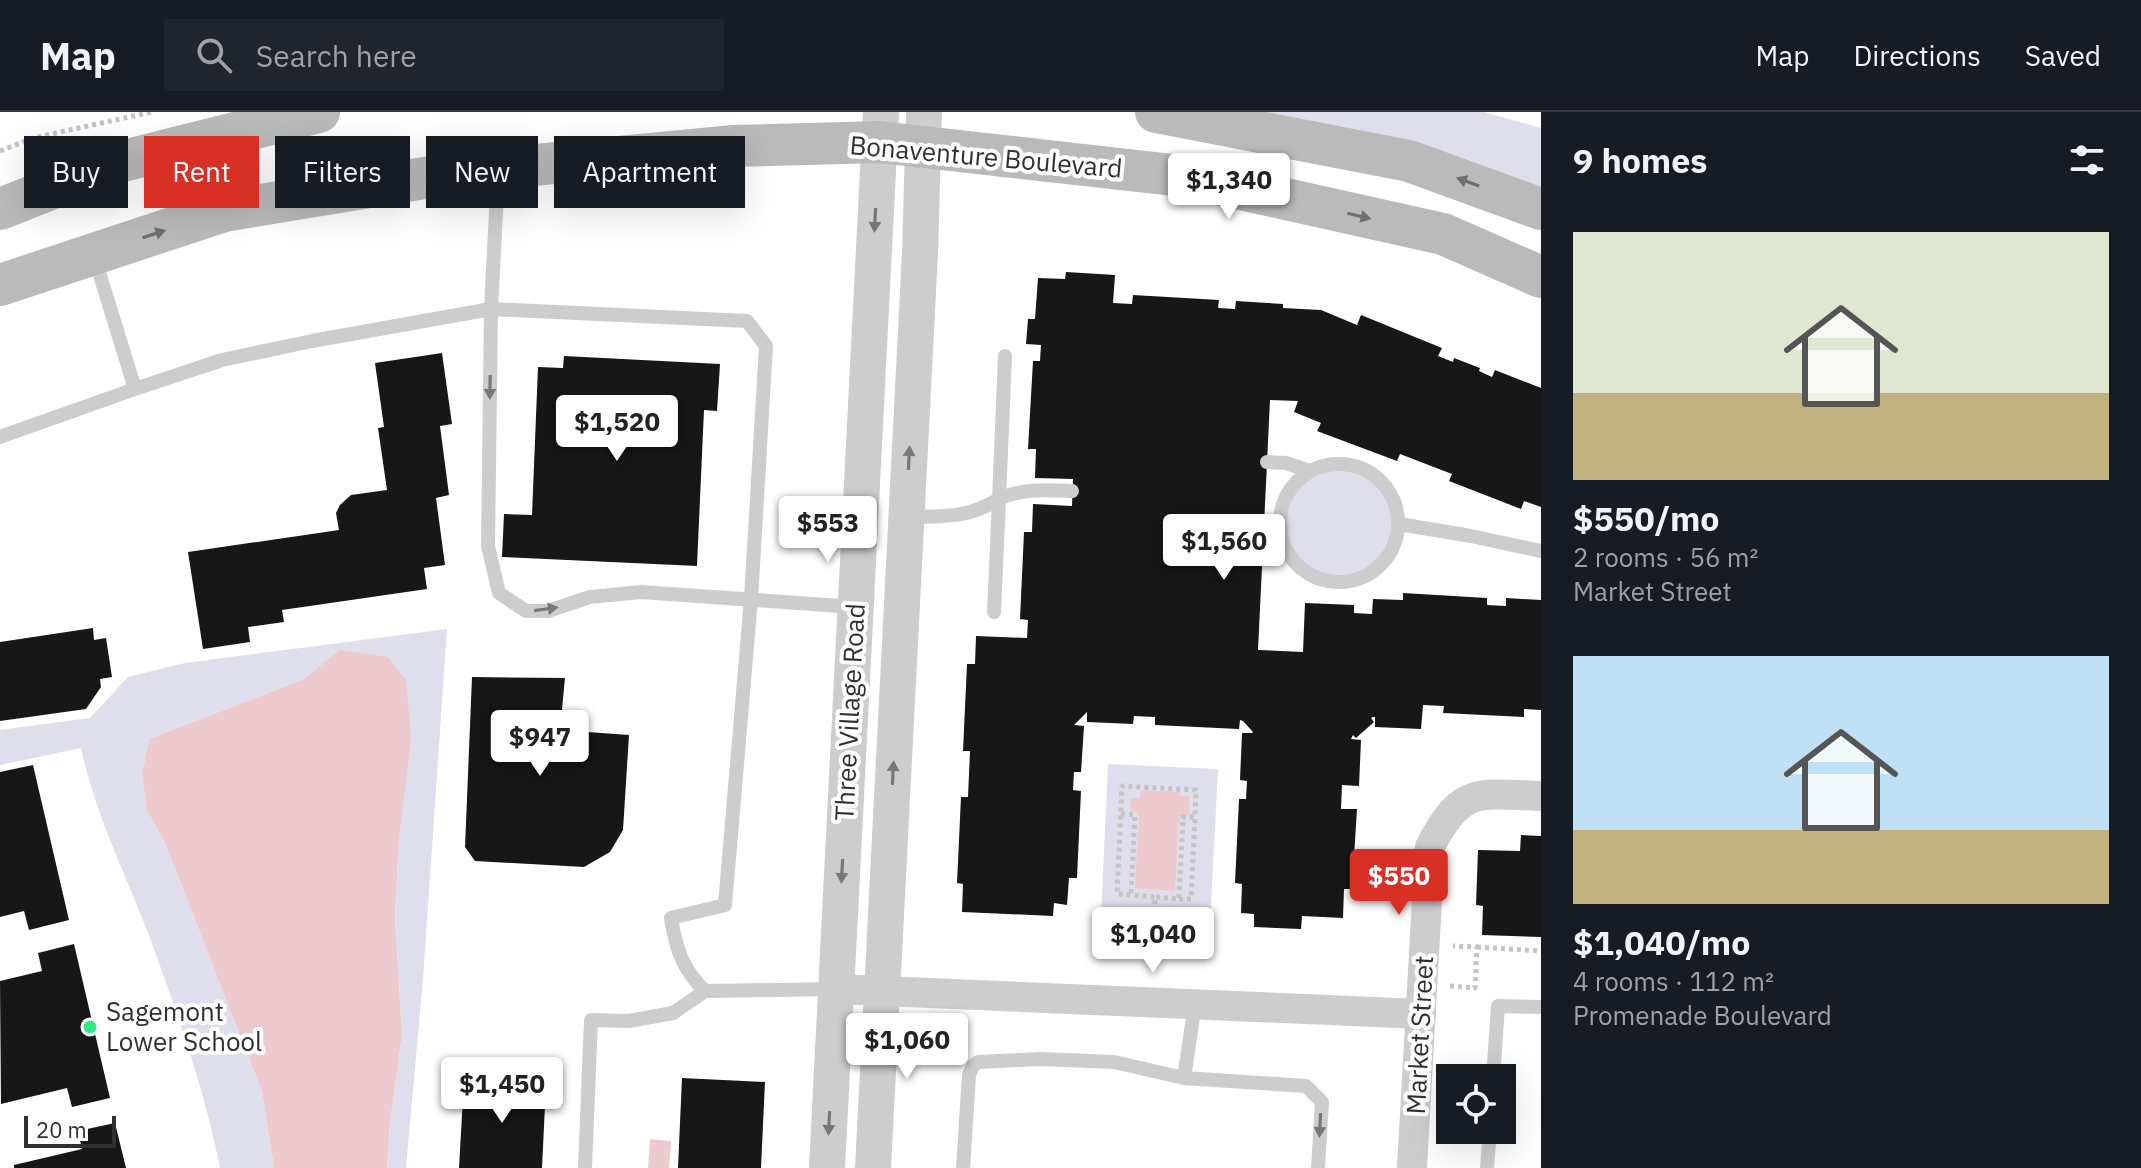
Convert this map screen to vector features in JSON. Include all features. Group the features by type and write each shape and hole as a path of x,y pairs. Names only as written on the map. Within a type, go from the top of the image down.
{"main road":[{"path":"0,209 119,162 319,112"},
{"path":"1156,112 1409,161 1541,209"},
{"name":"Bonaventure Boulevard","path":"538,165 734,146 880,127 924,129 1182,176 1443,234 1541,277"},
{"name":"Bonaventure Boulevard","path":"0,285 224,211 426,178"}],"street":[{"name":"Three Village Road","path":"827,1168 880,127"},
{"name":"Three Village Road","path":"873,1168 924,129"},
{"name":"Market Street","path":"1412,1168 1430,847 1444,820 1462,803 1480,794 1541,796"},
{"path":"836,989 1421,1014"}],"lane":[{"path":"496,208 491,309 488,546 499,593 526,611 548,611 590,597 641,592 855,607"},
{"path":"93,254 135,389"},
{"path":"0,437 222,360 491,309 747,321 766,346 751,599 725,905 671,918 676,945 691,977 705,991"},
{"path":"994,612 1005,356"},
{"path":"1267,462 1286,463 1310,471"},
{"path":"1328,464 1348,464 1365,469 1379,478 1390,491 1399,524 1395,544 1385,562 1370,575 1351,582 1330,582 1314,577 1299,567 1288,554 1280,520 1284,501 1294,484 1310,471 1328,464"},
{"path":"906,517 967,514 1020,491 1072,491"},
{"path":"1399,524 1541,551"},
{"path":"585,1168 591,1020 629,1021 673,1013 705,991 836,989"},
{"path":"1184,1078 1195,1004"},
{"path":"1494,1064 1498,1006 1541,1007"},
{"path":"963,1168 970,1070 978,1062 1040,1059 1114,1062 1184,1078 1306,1086 1322,1102 1318,1168"},
{"path":"1487,1168 1489,1144"}],"path":[{"path":"0,151 33,138 152,112"},
{"path":"1122,786 1196,790 1195,817 1191,899 1117,894 1122,786"},
{"path":"1121,814 1135,815 1131,895"},
{"path":"1179,899 1183,817 1195,817"},
{"path":"1154,912 1155,897"},
{"path":"1143,911 1154,912 1164,912 1163,934 1142,933 1143,911"},
{"path":"1448,946 1541,951"},
{"path":"1445,985 1475,988 1477,947"}],"shaded area":[{"path":"1188,112 1484,112 1541,128 1541,203"},
{"path":"1339,464 1362,468 1381,481 1394,500 1398,523 1394,546 1381,565 1362,578 1339,582 1316,578 1297,565 1284,546 1280,523 1284,500 1297,481 1316,468"},
{"path":"447,629 423,979 406,1168 387,1168 402,1035 395,918 399,838 339,650 304,679 149,739 142,774 147,811 165,843 262,1092 274,1168 220,1168 207,1110 180,1023 103,821 81,748 0,765 0,730 90,718 128,677 185,663"},
{"path":"339,650 388,657 406,680 411,739 399,838 395,918 402,1035 387,1168 274,1168 262,1092 165,843 147,811 142,774 149,739 304,679"},
{"path":"1108,764 1218,769 1209,944 1100,938"},
{"path":"1141,790 1180,792 1180,796 1189,796 1189,815 1179,816 1175,891 1135,888 1139,813 1130,811 1131,798 1140,798"},
{"path":"650,1139 671,1141 669,1168 648,1168"}],"building":[{"path":"1066,272 1115,275 1113,303 1132,304 1133,295 1219,300 1218,308 1235,309 1236,301 1283,304 1283,308 1321,310 1357,325 1361,315 1442,348 1438,356 1453,362 1454,358 1480,368 1479,371 1492,377 1495,370 1541,388 1541,507 1524,501 1521,509 1449,481 1452,474 1400,454 1397,461 1317,431 1321,423 1294,412 1298,401 1270,400 1258,650 1303,652 1305,603 1354,605 1354,613 1372,614 1373,599 1403,600 1403,593 1487,598 1487,605 1506,606 1506,598 1541,600 1541,710 1524,709 1524,717 1443,713 1444,706 1423,705 1421,729 1375,727 1375,717 1373,717 1374,722 1356,738 1353,735 1351,739 1361,740 1359,786 1342,785 1341,809 1357,809 1352,889 1344,889 1343,918 1302,916 1301,929 1254,927 1254,914 1241,913 1242,884 1235,883 1239,799 1246,799 1247,781 1240,780 1242,733 1253,732 1243,721 1240,720 1239,729 1155,725 1155,717 1134,716 1133,724 1087,722 1087,712 1074,725 1084,726 1081,772 1074,772 1073,790 1081,791 1077,878 1069,878 1067,905 1054,903 1053,916 962,912 963,884 957,883 961,797 968,797 970,751 963,751 967,664 975,664 976,636 1027,638 1028,620 1020,619 1024,532 1032,532 1033,504 1072,506 1073,479 1035,478 1036,449 1028,449 1033,361 1040,361 1041,345 1026,344 1028,319 1035,319 1038,278 1065,279"},
{"path":"442,353 452,424 440,426 449,495 436,498 445,565 424,568 427,589 282,610 284,622 248,627 250,642 203,649 188,552 339,530 336,513 351,495 387,490 378,428 384,427 375,363"},
{"path":"564,356 720,364 717,411 704,410 697,566 502,557 504,514 532,515 538,367 563,368"},
{"path":"93,628 94,640 106,638 112,677 100,679 101,687 86,709 0,721 0,642"},
{"path":"472,677 565,678 560,730 629,735 623,830 610,852 584,867 475,861 465,847"},
{"path":"33,765 69,920 29,930 24,911 0,917 0,772"},
{"path":"1521,835 1541,836 1541,937 1482,935 1483,906 1476,905 1478,850 1520,851"},
{"path":"74,944 110,1098 72,1107 67,1088 1,1104 0,981 42,971 38,953"},
{"path":"682,1078 765,1082 761,1168 678,1168"},
{"path":"464,1079 546,1084 542,1168 459,1168"},
{"path":"115,1123 126,1168 14,1168 14,1165 82,1149 78,1131"}],"place":[{"name":"Sagemont Lower School","path":"90,1027"}]}
